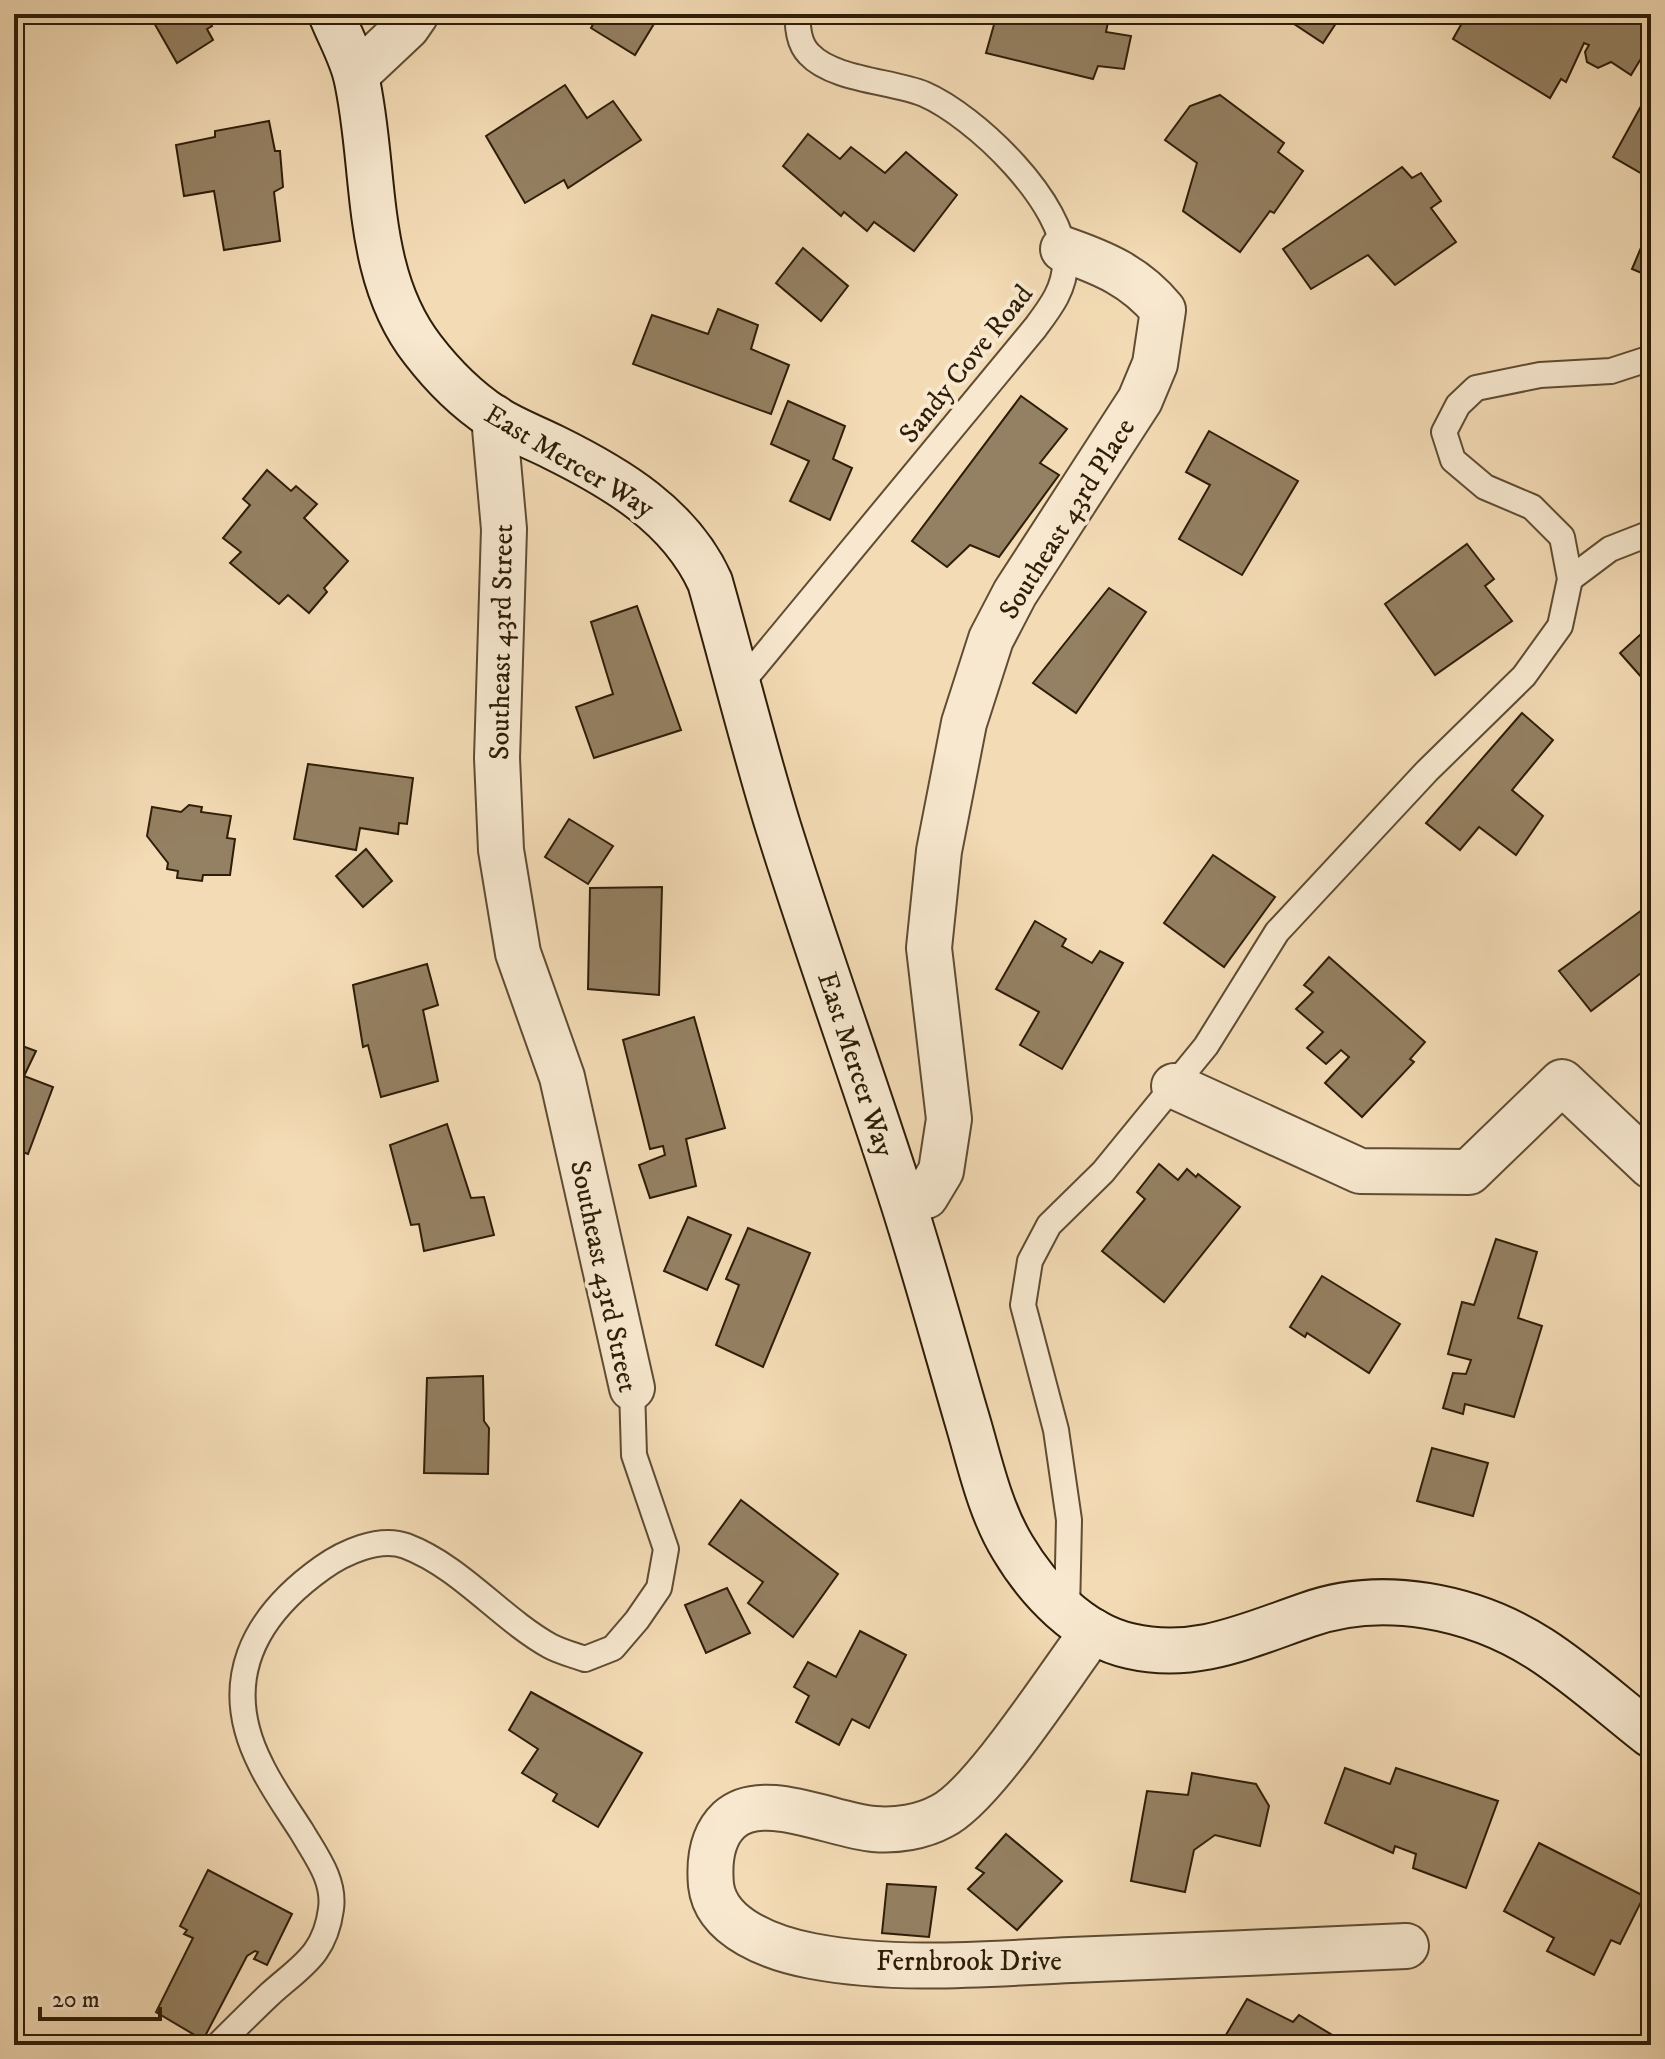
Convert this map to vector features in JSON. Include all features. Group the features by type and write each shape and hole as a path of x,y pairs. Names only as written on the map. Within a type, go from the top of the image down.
{"street":[{"name":"East Mercer Way","path":"331,14 356,75 379,247 396,300 421,347 444,375 494,417 588,464 632,493 663,515 697,552 710,582 778,824 902,1198 990,1494 1010,1544 1034,1579 1080,1622 1123,1645 1188,1652 1225,1645 1343,1603 1376,1600 1424,1605 1477,1620 1539,1648 1651,1735"},
{"path":"356,75 407,27 416,14"},
{"name":"Southeast 43rd Place","path":"902,1198 926,1196 941,1171 949,1119 929,948 939,851 964,723 991,639 1015,593 1140,400 1155,364 1163,310 1145,288 1111,266 1063,249"},
{"name":"Southeast 43rd Street","path":"494,417 504,529 497,758 501,850 518,953 562,1077 632,1388"},
{"path":"1174,1086 1360,1171 1469,1172 1562,1082 1651,1166"},
{"name":"Fernbrook Drive","path":"1080,1622 972,1794 943,1816 903,1829 874,1829 773,1807 748,1808 728,1821 716,1838 709,1863 712,1896 720,1912 737,1927 811,1956 935,1966 1406,1946"}],"lane":[{"name":"Sandy Cove Road","path":"739,686 1043,318 1058,297 1065,263 1048,206 983,133 925,95 833,69 808,54 797,30 798,14"},
{"path":"1080,1622 1056,1430 1023,1305 1030,1261 1049,1225 1103,1172 1206,1046 1277,932 1427,771 1524,676 1560,626 1570,579 1562,537 1532,507 1485,487 1453,460 1444,432 1458,405 1476,388 1540,375 1611,371 1651,358"},
{"path":"1570,579 1610,549 1651,533"},
{"name":"Southeast 43rd Street","path":"218,2045 273,1992 310,1962 325,1938 332,1906 327,1875 260,1764 247,1728 240,1684 255,1635 279,1603 310,1576 338,1557 377,1544 404,1545 440,1565 551,1646 585,1659 613,1648 659,1588 666,1549 634,1455 632,1388"}],"building":[{"path":"149,14 206,14 212,26 207,29 213,40 177,63"},
{"path":"599,14 660,14 635,55 591,28"},
{"path":"997,14 1109,17 1106,32 1131,36 1124,69 1098,66 1093,79 986,53"},
{"path":"1279,14 1342,14 1323,43"},
{"path":"1467,14 1648,14 1651,16 1651,42 1631,75 1611,62 1598,68 1587,62 1585,52 1589,45 1584,43 1566,82 1561,79 1550,98 1453,39"},
{"path":"565,85 587,118 613,101 641,140 568,188 564,180 525,203 486,136"},
{"path":"1651,88 1651,179 1613,157"},
{"path":"1220,95 1284,143 1278,152 1303,171 1274,213 1270,211 1240,252 1183,211 1197,163 1165,140 1190,106"},
{"path":"269,121 275,151 280,151 283,187 274,192 280,241 224,250 214,191 184,196 176,145 215,137 215,131"},
{"path":"808,134 840,159 851,147 885,173 906,152 957,195 914,251 874,222 867,231 844,212 841,216 783,166"},
{"path":"1402,167 1412,178 1421,173 1441,201 1431,208 1456,242 1395,285 1368,255 1311,289 1283,249"},
{"path":"1651,224 1651,277 1632,269"},
{"path":"803,248 848,286 821,321 776,283"},
{"path":"718,309 758,325 751,349 789,365 771,414 633,364 652,315 708,334"},
{"path":"1021,396 1067,429 1040,463 1059,475 999,557 970,545 947,567 912,541"},
{"path":"788,401 845,426 833,459 852,468 830,520 790,501 809,461 771,444"},
{"path":"1209,431 1298,481 1242,575 1179,539 1210,485 1186,472"},
{"path":"267,470 291,491 296,486 317,504 304,518 348,561 324,588 327,592 309,613 288,595 279,604 230,563 241,552 223,538 250,505 243,499"},
{"path":"1467,544 1494,579 1485,586 1512,621 1435,675 1385,604"},
{"path":"1109,588 1146,612 1076,713 1033,683"},
{"path":"637,606 681,730 594,758 576,707 613,694 591,622"},
{"path":"1651,625 1651,688 1620,653"},
{"path":"1522,713 1553,740 1512,790 1543,816 1516,855 1479,827 1460,850 1426,823"},
{"path":"308,764 413,778 407,824 399,823 398,834 360,828 356,850 294,839"},
{"path":"189,805 202,807 201,812 231,816 227,838 235,839 230,875 203,875 202,881 177,878 178,871 167,869 168,863 147,836 152,807 181,812"},
{"path":"569,819 613,846 588,884 545,857"},
{"path":"366,849 392,881 363,907 336,876"},
{"path":"1213,855 1275,897 1224,967 1164,923"},
{"path":"662,887 659,995 588,989 590,888"},
{"path":"1646,907 1651,913 1651,977 1645,970 1591,1011 1559,971"},
{"path":"1035,921 1066,939 1062,946 1092,963 1100,951 1123,963 1062,1069 1020,1045 1039,1012 996,989"},
{"path":"1329,957 1425,1042 1410,1059 1414,1062 1362,1117 1325,1083 1349,1057 1341,1050 1326,1064 1307,1048 1323,1032 1296,1009 1313,992 1304,985"},
{"path":"427,964 438,1005 423,1010 438,1081 381,1097 368,1045 363,1047 353,985"},
{"path":"694,1017 725,1128 686,1139 696,1186 650,1198 639,1165 665,1155 663,1146 650,1149 623,1040"},
{"path":"14,1043 36,1051 24,1076 53,1087 28,1154 14,1149"},
{"path":"447,1124 471,1198 484,1197 494,1235 424,1251 419,1224 411,1225 390,1145"},
{"path":"1159,1164 1178,1180 1187,1169 1196,1177 1198,1174 1240,1207 1164,1302 1102,1251 1145,1199 1137,1192"},
{"path":"688,1217 731,1235 707,1290 664,1271"},
{"path":"748,1228 810,1253 763,1367 716,1345 739,1285 726,1279"},
{"path":"1496,1239 1537,1252 1518,1318 1542,1326 1514,1417 1465,1404 1463,1414 1443,1408 1453,1373 1466,1374 1471,1360 1448,1354 1462,1302 1474,1305"},
{"path":"1322,1276 1400,1324 1369,1373 1307,1333 1305,1337 1290,1327"},
{"path":"483,1376 484,1421 489,1428 488,1474 424,1473 427,1378"},
{"path":"1432,1448 1488,1463 1473,1516 1417,1501"},
{"path":"741,1500 838,1574 793,1637 748,1603 763,1582 709,1544"},
{"path":"727,1588 750,1633 706,1653 685,1605"},
{"path":"860,1631 906,1655 869,1728 852,1719 839,1745 796,1722 809,1696 794,1687 808,1662 836,1677"},
{"path":"531,1692 642,1753 598,1827 553,1801 557,1794 522,1773 538,1749 509,1730"},
{"path":"1345,1768 1390,1784 1396,1768 1498,1801 1466,1888 1413,1868 1416,1854 1395,1846 1393,1853 1325,1823"},
{"path":"1192,1773 1256,1784 1269,1806 1260,1846 1215,1835 1194,1850 1185,1892 1131,1881 1147,1791 1188,1795"},
{"path":"1006,1834 1062,1881 1017,1930 968,1889 984,1873 976,1868"},
{"path":"1539,1843 1644,1896 1620,1944 1611,1940 1594,1975 1547,1951 1554,1938 1504,1911"},
{"path":"208,1870 292,1914 267,1965 254,1959 258,1952 247,1956 203,2040 156,2012 193,1938 184,1934 187,1930 180,1926"},
{"path":"887,1884 936,1887 929,1937 882,1933"},
{"path":"1247,1999 1293,2022 1299,2015 1339,2039 1335,2045 1220,2045"}]}
